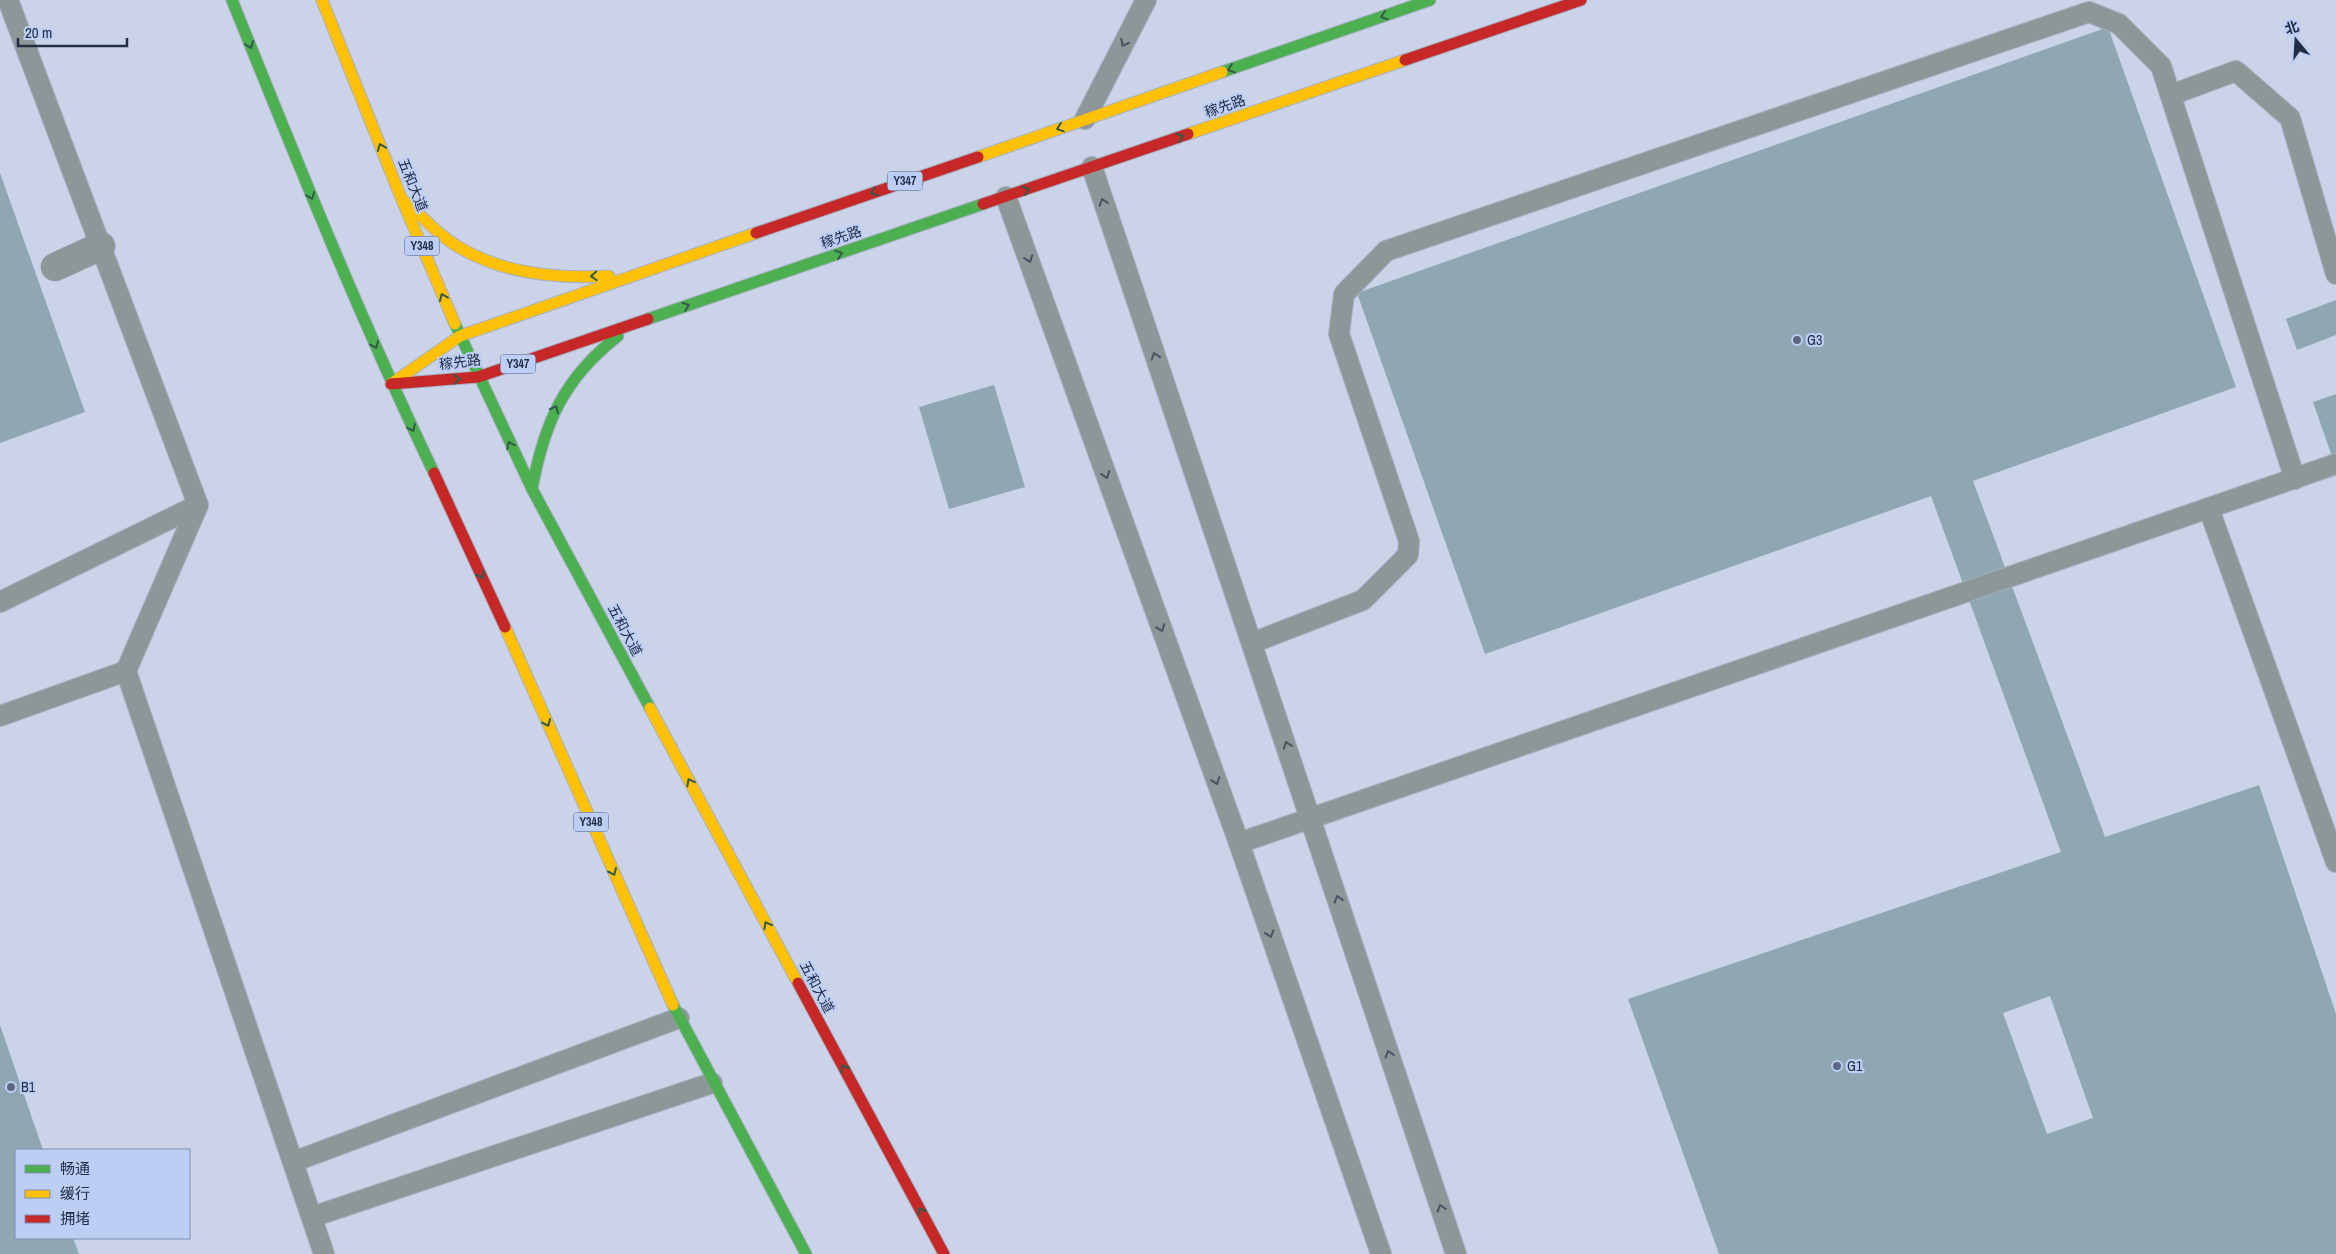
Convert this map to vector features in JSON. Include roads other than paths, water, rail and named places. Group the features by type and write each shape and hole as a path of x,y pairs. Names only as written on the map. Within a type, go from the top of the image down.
{"main road":[{"name":"Y348","path":"232,0 321,220 391,384 475,562 679,1018 806,1254"},
{"name":"五和大道","path":"322,0 400,196 478,378 532,488 944,1254"},
{"name":"稼先路","path":"391,384 460,336 1430,0"},
{"name":"稼先路","path":"391,384 478,378 1581,0"},
{"path":"400,196 431,225 463,249 507,268 548,276 593,277 643,272"},
{"path":"532,488 538,448 569,382 600,348 640,322"}],"street":[{"path":"55,267 101,246"}],"lane":[{"path":"8,0 198,505 126,671 324,1254"},
{"path":"1085,119 1146,0"},
{"path":"1252,643 1363,600 1408,555 1409,541 1339,334 1344,294 1386,251 2089,12 2119,24 2161,66 2294,479"},
{"path":"2171,95 2236,71 2290,118 2336,274"},
{"path":"1092,167 1456,1254"},
{"path":"1006,197 1238,843 1381,1254"},
{"path":"1238,843 2336,464"},
{"path":"0,602 198,505"},
{"path":"2209,509 2336,862"},
{"path":"0,716 126,671"},
{"path":"293,1162 679,1018"},
{"path":"312,1217 712,1082"}],"place":[{"name":"G3","path":"1797,340"},
{"name":"G1","path":"1837,1066"},
{"name":"B1","path":"11,1087"}]}
